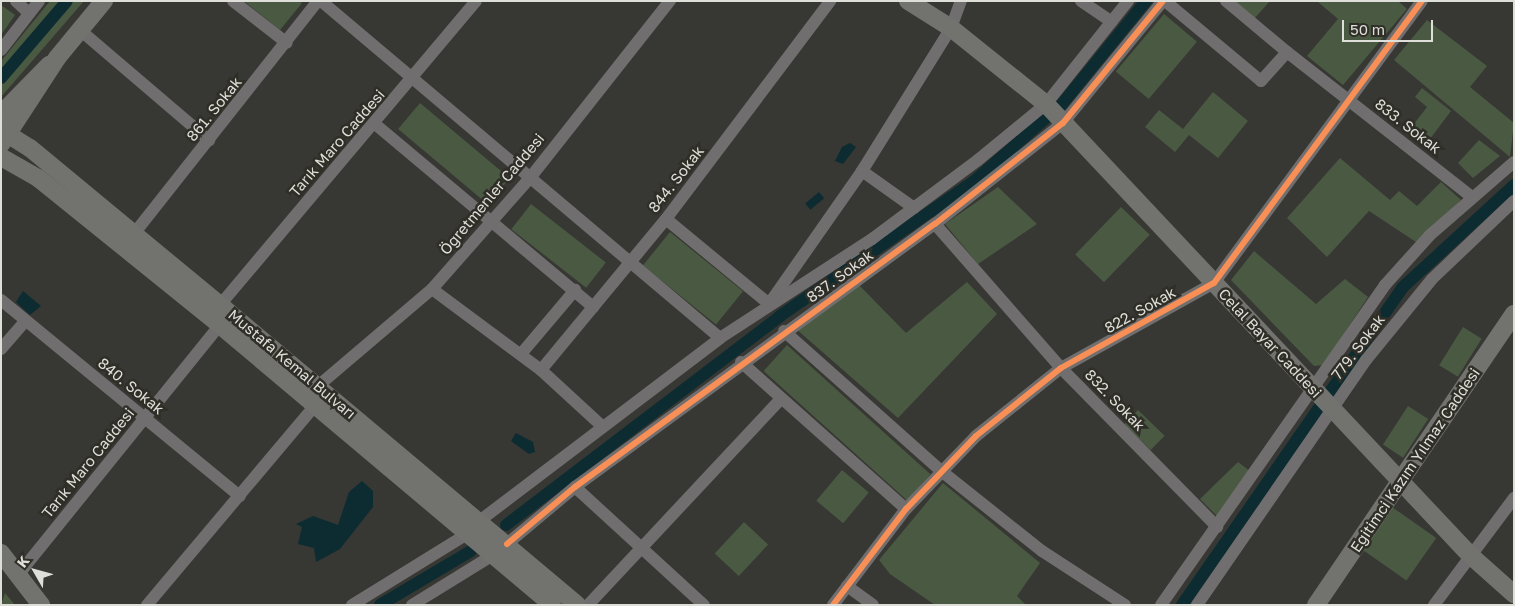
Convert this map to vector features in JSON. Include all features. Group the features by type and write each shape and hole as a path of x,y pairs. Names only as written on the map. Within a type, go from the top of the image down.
{"main road":[{"path":"4,136 57,58 104,1"},
{"name":"Celal Bayar Caddesi","path":"908,1 951,28 1046,104 1470,555 1514,594"},
{"path":"1,114 57,58"},
{"name":"Mustafa Kemal Bulvarı","path":"4,136 133,235 318,386 473,528"},
{"name":"Mustafa Kemal Bulvarı","path":"1,157 38,178 316,404 500,550 577,605"},
{"name":"Eğitimci Kazım Yılmaz Caddesi","path":"1316,605 1402,482 1514,314"},
{"name":"Mustafa Kemal Bulvarı","path":"500,550 552,605"},
{"path":"1,553 41,605"}],"street":[{"path":"16,1 29,13"},
{"path":"1,50 39,1"},
{"path":"233,1 287,43"},
{"path":"319,1 720,338"},
{"name":"861. Sokak","path":"133,235 319,1"},
{"name":"Tarık Maro Caddesi","path":"220,305 413,80 476,1"},
{"name":"Öğretmenler Caddesi","path":"318,386 432,289 530,178 670,1"},
{"name":"844. Sokak","path":"541,370 666,219 830,1"},
{"path":"666,219 769,304 862,171 951,28 961,1"},
{"path":"1081,1 1112,22"},
{"name":"837. Sokak","path":"352,605 473,528 720,338 914,208 1046,104 1128,1"},
{"path":"1164,1 1261,81 1287,52"},
{"name":"837. Sokak","path":"412,605 500,550 575,486 741,362 935,224 1063,123 1164,1"},
{"name":"833. Sokak","path":"1226,1 1287,52 1472,197"},
{"name":"822. Sokak","path":"833,605 906,509 940,470 1061,368 1214,283 1349,100 1417,3"},
{"path":"80,30 209,140"},
{"path":"375,124 493,221 593,307"},
{"path":"1161,605 1409,255 1472,197 1514,162"},
{"path":"862,171 914,208"},
{"name":"779. Sokak","path":"1197,605 1366,360 1432,279 1514,201"},
{"name":"832. Sokak","path":"935,224 1061,368 1217,528"},
{"path":"432,289 541,370 603,428"},
{"path":"521,354 575,290"},
{"name":"840. Sokak","path":"1,300 240,496"},
{"path":"1,349 25,321"},
{"name":"Tarık Maro Caddesi","path":"18,575 220,325"},
{"path":"784,331 940,470 1042,551 1125,605"},
{"path":"741,362 906,509"},
{"path":"588,605 781,399"},
{"path":"147,605 316,404"},
{"path":"575,486 704,605"},
{"path":"1434,605 1514,498"},
{"path":"847,586 873,605"}],"green space":[{"path":"50,1 84,1 1,97 1,61"},
{"path":"244,1 299,1 302,3 280,30"},
{"path":"1233,1 1270,1 1254,19"},
{"path":"1317,1 1398,1 1407,9 1343,85 1307,56 1338,19"},
{"path":"1,5 15,15 1,35"},
{"path":"1164,14 1197,42 1149,99 1116,71"},
{"path":"1427,20 1487,66 1470,87 1514,123 1510,157 1394,60"},
{"path":"1422,88 1451,111 1424,147 1407,133 1427,107 1415,97"},
{"path":"1213,92 1248,121 1218,158 1189,135 1175,152 1145,127 1159,110 1183,129"},
{"path":"420,103 510,178 488,204 398,129"},
{"path":"1479,140 1500,156 1473,178 1458,163"},
{"path":"1340,158 1390,200 1399,191 1417,206 1441,182 1461,200 1416,242 1369,211 1327,257 1287,218"},
{"path":"998,187 1037,224 978,264 945,224"},
{"path":"531,204 606,262 586,288 511,229"},
{"path":"1121,207 1150,235 1104,282 1075,254"},
{"path":"670,232 743,291 716,325 643,265"},
{"path":"1254,251 1316,304 1345,279 1368,297 1323,365 1314,366 1231,280"},
{"path":"967,282 997,314 898,418 795,328 859,285 906,333"},
{"path":"1463,327 1482,339 1458,377 1439,365"},
{"path":"787,345 930,474 907,500 764,371"},
{"path":"1408,406 1428,419 1403,458 1383,445"},
{"path":"1138,410 1165,436 1151,450 1124,424"},
{"path":"1238,462 1250,471 1217,516 1200,499"},
{"path":"842,470 869,492 843,523 816,501"},
{"path":"943,483 1040,563 1017,596 1026,605 935,605 890,574 879,560"},
{"path":"1392,507 1436,538 1406,581 1362,550"},
{"path":"744,522 768,545 739,576 715,553"},
{"path":"5,593 15,605 1,605"}],"water":[{"path":"850,143 856,147 843,164 835,161 842,147"},
{"path":"819,192 824,198 810,210 805,204"},
{"path":"23,291 41,306 30,315 16,302"},
{"path":"516,433 533,442 535,452 529,454 511,441"},
{"path":"362,481 373,491 373,507 340,549 316,562 314,548 298,544 302,527 296,524 313,516 338,525 349,492"}],"waterway":[{"path":"1,78 67,1"},
{"path":"506,525 780,316 973,182 1062,104 1146,1"},
{"path":"1182,605 1402,288 1514,185"},
{"path":"380,605 471,551"}],"cycle path":[{"path":"507,544 575,487 935,224 1063,123 1163,1"},
{"path":"833,605 906,509 976,436 1061,368 1214,283 1422,1"}]}
